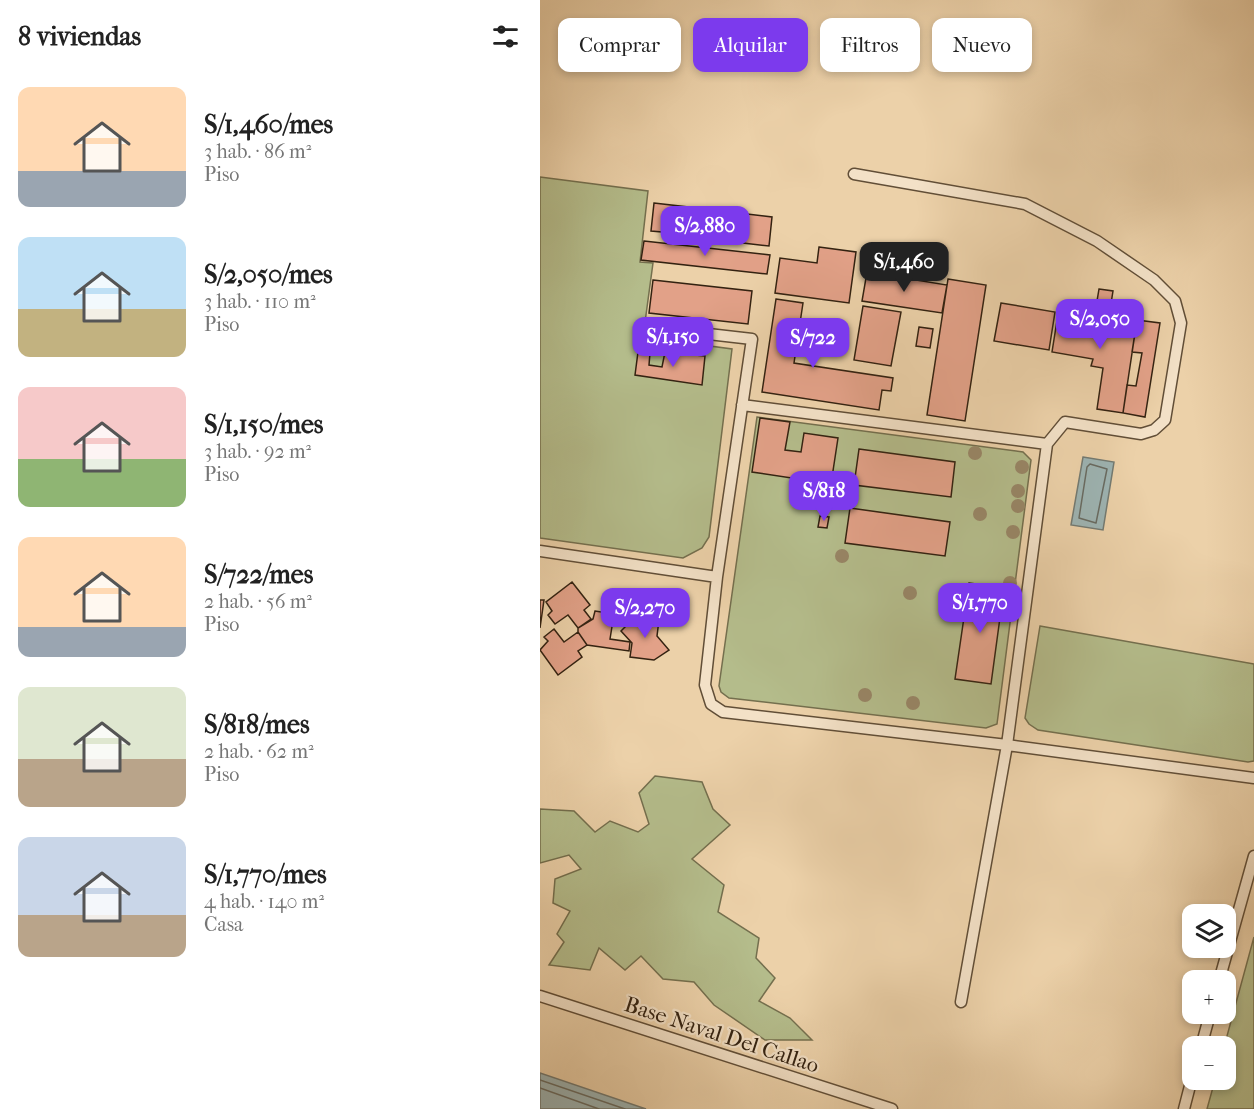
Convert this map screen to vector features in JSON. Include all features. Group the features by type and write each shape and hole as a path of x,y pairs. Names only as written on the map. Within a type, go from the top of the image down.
{"lane":[{"path":"854,174 1025,204 1097,241 1154,280 1175,301 1181,323 1170,404 1165,420 1154,430 1141,434 1065,422 1047,444 1007,745 961,1002"},
{"path":"656,328 752,339 717,577 705,685 711,704 723,712 1007,745 1254,778"},
{"path":"742,405 1047,444"},
{"path":"540,550 717,577"},
{"path":"1222,970 1254,856"},
{"name":"Base Naval Del Callao","path":"540,996 892,1109"},
{"path":"1184,1109 1189,1090"}],"green space":[{"path":"540,177 648,191 640,262 653,263 643,337 732,349 709,537 702,548 683,558 540,538"},
{"path":"757,417 1023,452 1031,460 997,724 986,728 729,698 721,692 719,686"},
{"path":"1040,626 1254,664 1254,761 1248,762 1038,730 1025,718"},
{"path":"655,776 702,782 713,809 730,825 692,859 724,885 718,912 759,938 756,958 775,978 759,1001 790,1018 812,1040 765,1040 714,1005 694,982 663,979 641,956 625,970 599,948 590,970 549,965 564,942 557,934 570,911 553,903 555,879 581,869 569,855 540,863 540,809 574,811 595,832 610,821 638,832 649,824 639,793"},
{"path":"1254,937 1254,1109 1207,1109 1212,1090 1236,1090 1236,1036 1227,1036 1230,1024 1236,1024 1236,1003"}],"water":[{"path":"1083,457 1114,462 1103,530 1071,525"},
{"path":"540,1073 646,1109 540,1109"}],"building":[{"path":"654,203 688,207 685,234 651,231"},
{"path":"696,208 772,217 769,246 692,237"},
{"path":"644,241 770,255 767,274 641,260"},
{"path":"819,247 856,252 849,303 775,293 780,258 817,263"},
{"path":"867,272 947,285 942,313 862,301"},
{"path":"948,279 986,285 965,421 927,415"},
{"path":"653,280 752,291 748,324 649,313"},
{"path":"1099,289 1113,291 1109,316 1095,313"},
{"path":"776,299 803,303 794,363 893,378 891,391 882,390 879,410 762,392"},
{"path":"1001,303 1055,312 1049,350 994,341"},
{"path":"863,306 901,312 891,366 854,360"},
{"path":"1059,308 1137,320 1123,413 1097,409 1103,368 1091,366 1093,359 1052,352"},
{"path":"1137,320 1160,323 1145,417 1123,413 1127,385 1136,386 1142,353 1132,352"},
{"path":"919,327 933,329 930,348 916,346"},
{"path":"638,352 650,353 649,365 662,367 665,352 705,356 702,385 635,375"},
{"path":"760,418 790,422 785,450 801,452 804,433 838,438 831,484 752,472"},
{"path":"859,449 955,462 951,497 854,485"},
{"path":"850,508 950,522 945,556 845,543"},
{"path":"820,516 829,517 827,528 818,527"},
{"path":"572,582 590,605 584,610 591,619 578,628 568,615 555,624 548,615 552,611 546,602"},
{"path":"969,583 1004,588 991,684 955,679"},
{"path":"540,600 544,600 540,628"},
{"path":"595,611 614,614 610,639 630,642 629,651 587,645 578,632 578,628 593,619"},
{"path":"635,617 659,620 657,636 669,650 654,660 630,657 632,643 621,631"},
{"path":"554,629 564,642 578,632 587,645 578,651 582,657 558,675 540,650 548,641 544,637"}]}
